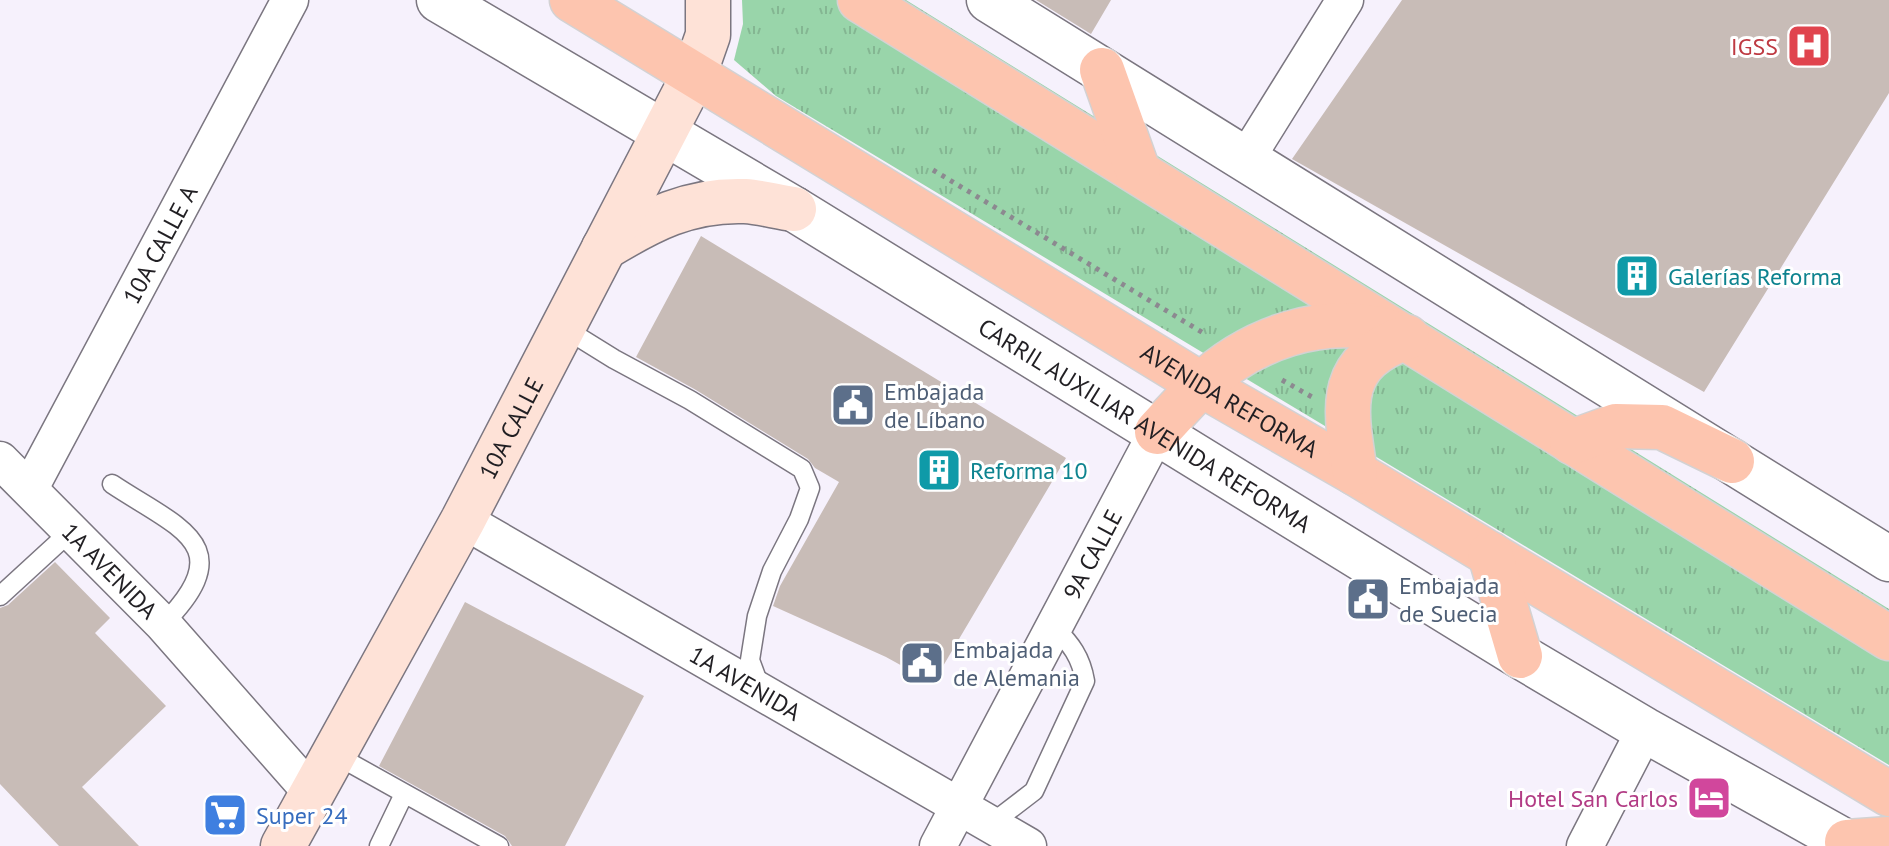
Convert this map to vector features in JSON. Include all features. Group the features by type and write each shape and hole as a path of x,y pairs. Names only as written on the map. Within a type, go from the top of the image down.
{"main road":[{"name":"AVENIDA REFORMA","path":"572,0 1202,385 1355,473 1889,794"},
{"name":"10A CALLE","path":"283,846 463,520 694,75 708,35 708,0"},
{"path":"860,0 1889,638"},
{"path":"1102,70 1138,171"},
{"path":"604,248 647,221 695,205 744,201 794,209"},
{"path":"1157,432 1202,385 1241,355 1270,340 1304,329 1338,325 1373,327 1407,337"},
{"path":"1355,473 1347,418 1351,387 1357,373 1379,350 1407,337"},
{"path":"1572,442 1616,426 1662,427 1732,461"},
{"path":"1490,554 1520,656"}],"street":[{"name":"10A CALLE A","path":"30,488 290,0"},
{"name":"CARRIL AUXILIAR AVENIDA REFORMA","path":"439,0 794,209 1320,536 1645,730 1863,842"},
{"path":"989,0 1889,559"},
{"path":"1246,159 1345,0"},
{"name":"9A CALLE","path":"938,846 1157,432"},
{"name":"1A AVENIDA","path":"0,460 163,624 312,793"},
{"name":"1A AVENIDA","path":"463,520 1028,846"},
{"path":"1585,846 1645,730"}],"lane":[{"path":"564,328 802,469 810,488 799,519 772,571 757,616 750,660 761,691"},
{"path":"112,484 186,533 197,544 200,559 198,575 181,605 163,624"},
{"path":"0,596 72,530"},
{"path":"991,824 1034,791 1085,681 1082,662 1071,644 1054,627"},
{"path":"334,754 499,846"},
{"path":"379,846 404,794"}],"green space":[{"path":"742,0 906,0 1889,609 1889,765 776,96 734,60 743,24"}],"building":[{"path":"1036,0 1111,0 1091,34"},
{"name":"Galerías Reforma","path":"1402,0 1889,0 1889,93 1704,392 1292,159"},
{"name":"Reforma 10","path":"701,236 1066,458 933,683 886,657 773,606 780,586 839,482 815,468 808,459 696,390 636,357"},
{"path":"55,562 110,618 95,633 166,706 82,787 139,846 59,846 0,784 0,608 8,605"},
{"path":"465,602 644,696 565,846 512,846 505,836 379,766"}],"place":[{"name":"IGSS","path":"1809,46"},
{"name":"Galerías Reforma","path":"1637,276"},
{"name":"Embajada de Líbano","path":"853,405"},
{"name":"Reforma 10","path":"939,470"},
{"name":"Embajada de Suecia","path":"1368,599"},
{"name":"Embajada de Alemania","path":"922,663"},
{"name":"Hotel San Carlos","path":"1709,798"},
{"name":"Super 24","path":"225,815"}]}
